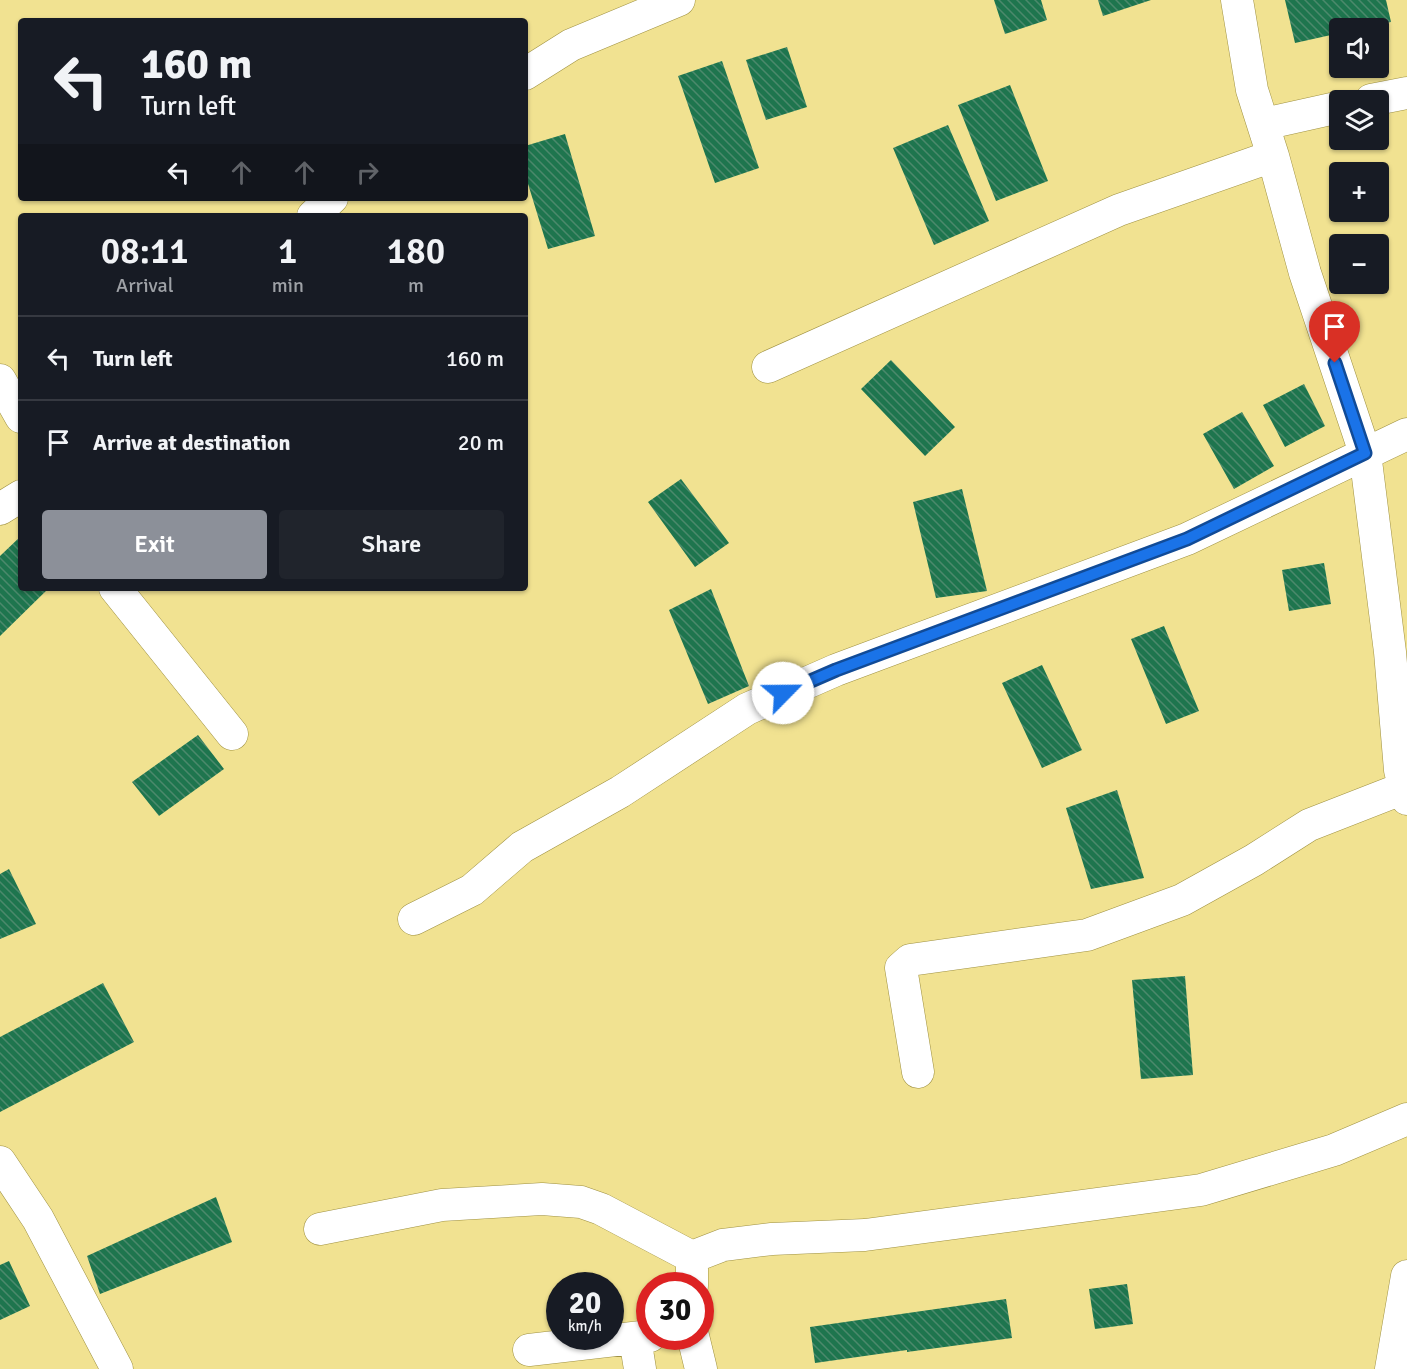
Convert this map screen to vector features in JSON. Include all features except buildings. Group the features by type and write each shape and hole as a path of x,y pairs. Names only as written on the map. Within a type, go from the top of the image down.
{"street":[{"path":"528,72 572,45 679,0"},
{"path":"918,1072 901,968 910,960 1087,935 1182,900 1254,860 1309,825 1405,781 1365,453 1305,273 1264,123 1252,90 1237,0"},
{"path":"1389,96 1407,93"},
{"path":"1264,123 1329,109"},
{"path":"768,367 1119,210 1273,156"},
{"path":"316,213 329,201"},
{"path":"0,380 18,412"},
{"path":"414,919 472,890 522,847 620,792 747,709 836,670 1187,539 1407,434"},
{"path":"0,509 18,498"},
{"path":"117,591 232,734"},
{"path":"320,1229 442,1205 542,1199 581,1202 601,1209 692,1271 723,1245 772,1239 865,1235 1201,1190 1334,1150 1407,1119"},
{"path":"0,1162 38,1220 117,1369"},
{"path":"1391,1369 1407,1276"},
{"path":"528,1350 636,1338"},
{"path":"640,1369 641,1350"},
{"path":"696,1350 700,1369"}],"route":[{"path":"783,693 836,670 1187,539 1365,453 1335,363"}]}
